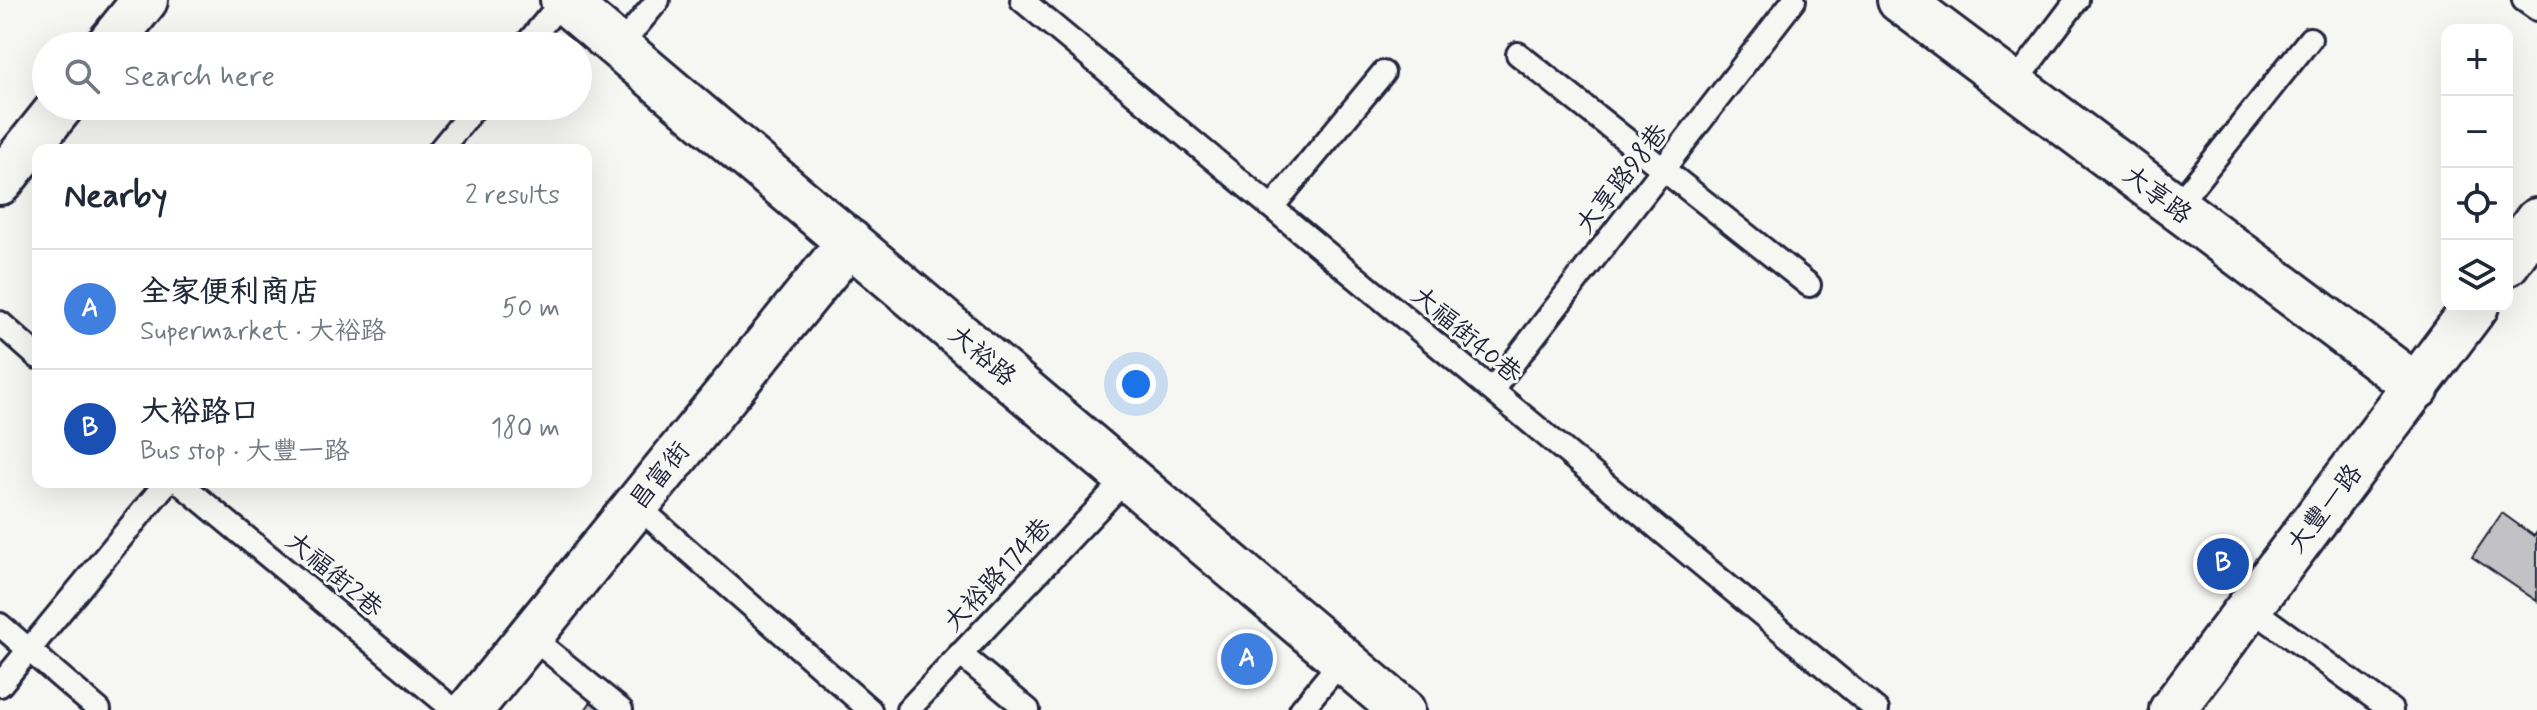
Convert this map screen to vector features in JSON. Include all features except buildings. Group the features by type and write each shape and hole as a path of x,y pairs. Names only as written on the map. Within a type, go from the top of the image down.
{"street":[{"path":"119,32 145,0"},
{"name":"大裕路","path":"563,0 1402,710"},
{"name":"大享路","path":"1900,0 2417,387"},
{"path":"0,182 50,120"},
{"path":"2513,255 2537,221"},
{"name":"昌富街","path":"470,710 850,242"},
{"name":"大豐一路","path":"2172,710 2472,312"}],"lane":[{"path":"537,32 563,0"},
{"path":"619,47 658,0"},
{"name":"大福街40巷","path":"1022,0 1877,710"},
{"name":"大享路98巷","path":"1492,390 1794,0"},
{"path":"2013,85 2077,0"},
{"path":"2524,0 2537,9"},
{"path":"2176,207 2310,39"},
{"path":"1518,54 1809,285"},
{"path":"1272,207 1383,73"},
{"path":"445,144 465,120"},
{"path":"0,323 32,352"},
{"name":"大裕路174巷","path":"908,710 1127,478"},
{"path":"0,685 162,488"},
{"name":"大福街2巷","path":"186,488 454,710"},
{"path":"635,504 870,710"},
{"path":"2248,606 2391,710"},
{"path":"0,625 99,710"},
{"path":"530,636 621,710"},
{"path":"960,654 1028,710"},
{"path":"1301,710 1343,659"}],"place":[{"name":"大裕路口","path":"2223,564"},
{"name":"全家便利商店","path":"1247,659"}]}
